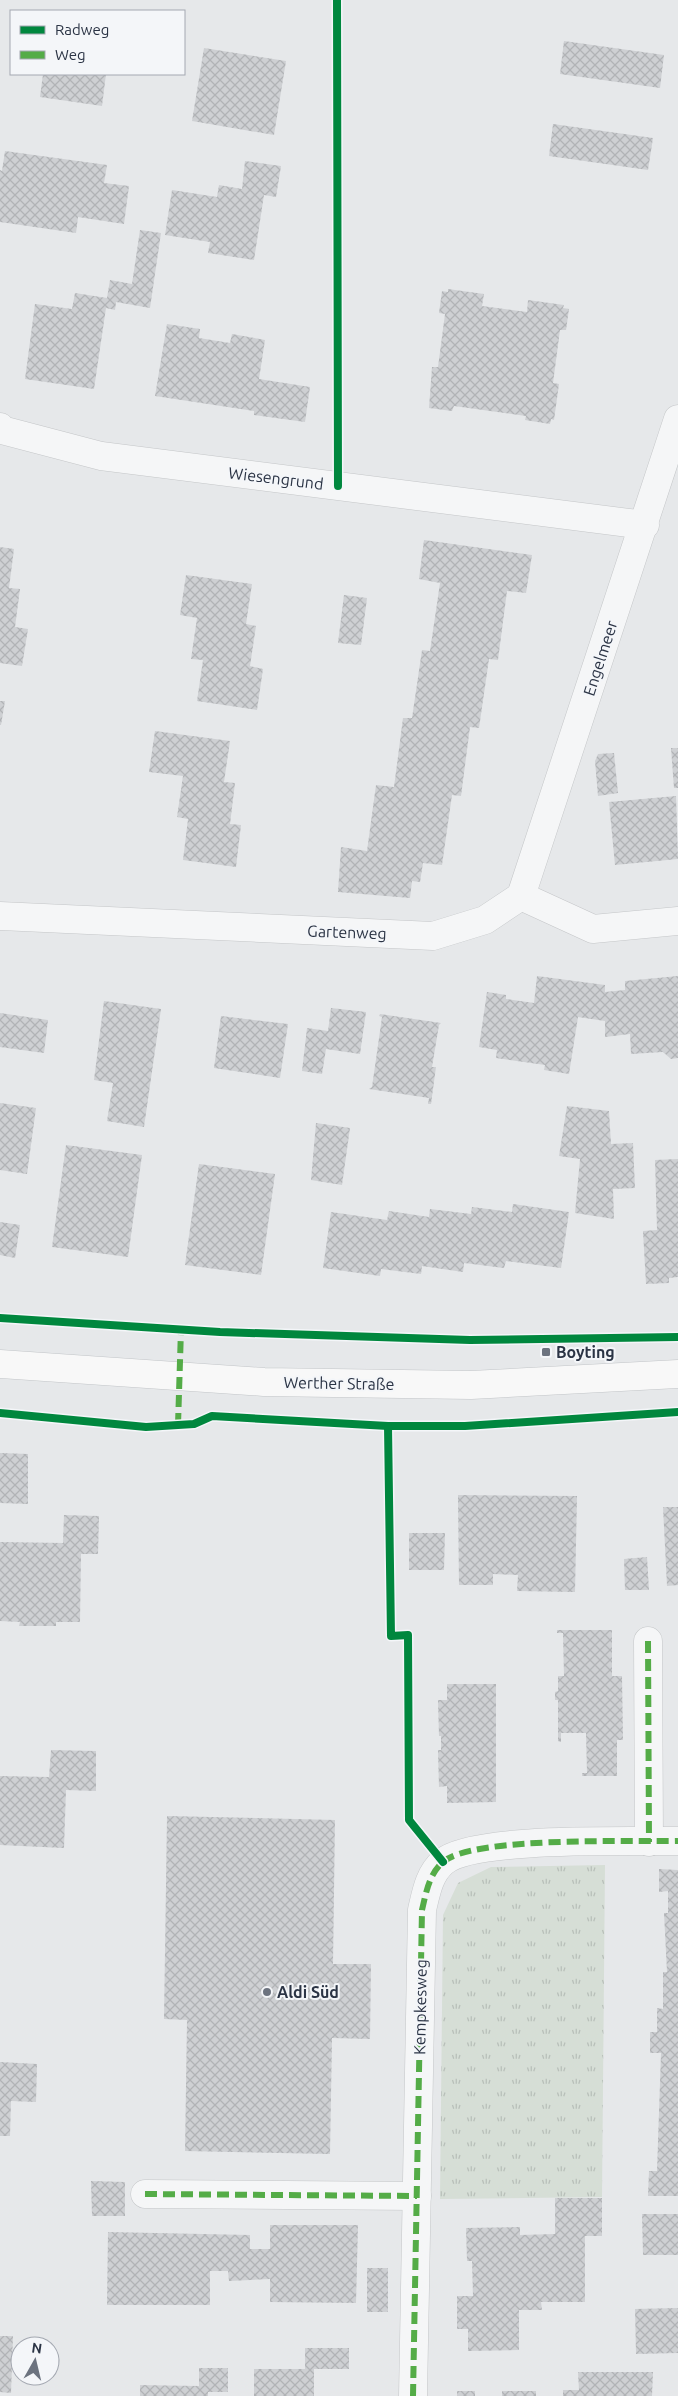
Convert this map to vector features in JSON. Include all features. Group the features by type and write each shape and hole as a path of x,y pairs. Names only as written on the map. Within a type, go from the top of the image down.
{"main road":[{"name":"Werther Straße","path":"0,1364 284,1383 471,1385 678,1374"}],"street":[{"name":"Engelmeer","path":"521,896 645,525 678,419"},
{"name":"Wiesengrund","path":"0,427 2,430 101,456 645,525"},
{"name":"Gartenweg","path":"0,916 434,936 485,920 521,896"},
{"path":"521,896 592,929 678,921"},
{"path":"648,1641 649,1842"},
{"name":"Kempkesweg","path":"413,2396 422,1910 427,1884 443,1862 465,1850 495,1845 678,1842"},
{"path":"145,2194 417,2196"}],"green space":[{"path":"605,1865 602,2197 440,2199 443,1915 458,1883 491,1867"}],"building":[{"path":"564,41 664,55 660,88 560,74"},
{"path":"204,48 286,61 274,135 192,121"},
{"path":"43,75 106,75 102,106 40,97"},
{"path":"553,124 653,138 648,170 549,156"},
{"path":"5,151 107,165 104,183 129,186 124,224 78,217 76,233 0,222 0,170 2,171"},
{"path":"245,161 281,166 276,197 264,195 254,260 208,253 210,242 165,235 172,190 217,197 219,185 242,189"},
{"path":"140,230 161,233 150,308 116,302 115,310 106,308 94,389 25,379 35,304 72,309 75,293 107,298 110,280 132,284"},
{"path":"448,289 484,294 482,306 527,312 528,300 564,305 563,308 569,309 566,330 560,330 553,383 559,384 554,420 551,419 550,424 525,420 526,416 454,406 452,411 429,408 432,367 438,367 445,314 439,313 442,291 448,292"},
{"path":"167,324 200,329 199,338 230,343 232,334 265,340 259,379 310,387 305,422 254,415 254,411 155,396"},
{"path":"424,540 532,555 526,593 507,591 498,660 489,659 479,728 470,727 461,796 452,795 442,865 423,863 420,882 412,881 410,898 338,892 341,847 367,851 376,785 394,787 403,718 412,718 422,650 430,651 440,583 419,579"},
{"path":"0,547 14,549 9,588 20,589 15,627 28,629 22,666 0,663"},
{"path":"186,575 252,584 246,624 256,626 250,666 263,669 257,710 197,701 203,660 191,659 197,618 180,615"},
{"path":"344,595 367,598 361,645 338,643"},
{"path":"0,701 5,701 1,725 0,725"},
{"path":"155,731 230,741 224,782 235,783 230,824 241,825 236,867 183,860 188,819 177,817 183,776 149,772"},
{"path":"671,748 678,748 678,788 674,788"},
{"path":"614,753 618,793 598,796 595,761 598,754"},
{"path":"676,796 678,859 615,865 609,802"},
{"path":"537,976 605,985 605,992 625,990 625,981 678,976 678,1058 671,1059 663,1052 631,1054 630,1034 605,1037 605,1021 578,1017 569,1074 544,1070 545,1065 496,1058 497,1050 479,1047 487,992 506,995 506,999 534,1003"},
{"path":"104,1001 161,1009 144,1127 107,1121 113,1083 94,1080"},
{"path":"331,1008 366,1012 360,1054 326,1049 322,1074 302,1071 307,1028 328,1031"},
{"path":"0,1013 48,1020 44,1053 0,1047"},
{"path":"380,1014 441,1023 439,1025 432,1067 436,1067 431,1104 428,1104 429,1098 369,1089 372,1087 382,1017 379,1016"},
{"path":"221,1016 288,1024 280,1078 214,1068"},
{"path":"0,1103 36,1108 27,1174 0,1170"},
{"path":"567,1106 609,1111 611,1144 633,1143 635,1188 613,1189 614,1219 575,1213 580,1159 559,1156"},
{"path":"316,1123 350,1128 342,1185 311,1180"},
{"path":"66,1145 142,1155 128,1257 52,1247"},
{"path":"678,1159 678,1277 669,1278 669,1283 646,1284 643,1231 657,1230 655,1160"},
{"path":"199,1164 275,1174 261,1275 185,1265"},
{"path":"513,1204 569,1212 561,1268 506,1261 504,1268 464,1263 463,1272 422,1266 421,1274 381,1269 380,1276 323,1268 331,1212 387,1220 389,1211 429,1217 430,1209 471,1214 472,1207 512,1212"},
{"path":"0,1222 20,1225 15,1258 0,1255"},
{"path":"0,1453 28,1454 28,1504 0,1503"},
{"path":"458,1495 577,1496 575,1592 517,1591 518,1575 493,1574 493,1585 459,1585"},
{"path":"663,1507 678,1507 678,1585 667,1586"},
{"path":"64,1515 99,1516 98,1554 81,1554 80,1622 56,1622 56,1626 19,1626 20,1622 0,1621 0,1542 63,1543"},
{"path":"409,1533 445,1533 444,1570 409,1570"},
{"path":"647,1557 649,1590 625,1590 624,1559"},
{"path":"557,1630 612,1630 612,1676 622,1676 623,1740 617,1740 617,1776 582,1776 582,1773 587,1773 586,1733 561,1733 561,1742 558,1741 558,1700 555,1700 555,1692 558,1691 558,1676 564,1676 563,1633 557,1633"},
{"path":"447,1684 496,1684 496,1802 447,1803 447,1786 439,1787 438,1750 441,1750 441,1736 439,1736 438,1700 447,1700"},
{"path":"51,1750 96,1751 96,1791 66,1790 64,1848 0,1845 0,1776 49,1777"},
{"name":"Aldi Süd","path":"167,1816 335,1820 333,1964 371,1964 370,2039 332,2038 330,2154 185,2151 187,2020 164,2019"},
{"path":"659,1869 678,1870 678,2196 648,2196 649,2171 657,2171 661,2053 650,2053 650,2032 657,2032 657,2008 663,2009 663,1972 667,1972 664,1913 668,1913 668,1891 659,1892"},
{"path":"0,2062 37,2064 36,2102 11,2101 10,2136 0,2136"},
{"path":"91,2181 125,2182 125,2216 92,2216"},
{"path":"555,2198 602,2198 602,2236 585,2236 585,2302 541,2302 542,2310 519,2310 519,2350 468,2351 468,2329 457,2329 457,2296 473,2296 472,2261 467,2261 466,2228 520,2227 520,2235 555,2234"},
{"path":"642,2214 678,2214 678,2255 643,2255"},
{"path":"270,2225 358,2225 356,2303 270,2302 270,2279 229,2281 228,2271 210,2271 210,2305 107,2305 108,2232 250,2235 250,2249 270,2249"},
{"path":"367,2268 388,2268 388,2312 367,2312"},
{"path":"678,2308 678,2353 636,2354 635,2309"},
{"path":"0,2336 10,2336 11,2393 0,2392"},
{"path":"305,2348 349,2348 349,2369 314,2369 314,2396 254,2396 254,2369 305,2369"},
{"path":"199,2368 228,2368 228,2392 208,2392 208,2396 140,2396 140,2385 199,2386"},
{"path":"578,2372 653,2372 652,2396 563,2396 563,2390 579,2390"},
{"path":"457,2391 475,2391 475,2396 457,2396"},
{"path":"502,2391 536,2391 536,2396 502,2396"}],"marked path":[{"path":"178,1425 181,1329"},
{"path":"648,1641 649,1842"},
{"path":"413,2396 422,1910 431,1878 443,1862 460,1854 486,1848 554,1842 678,1841"},
{"path":"145,2194 417,2196"}],"cycle path":[{"path":"337,0 338,486"},
{"path":"0,1318 220,1332 470,1340 678,1337"},
{"path":"0,1413 146,1427 194,1424 212,1416 388,1426 465,1426 678,1412"},
{"path":"388,1426 391,1636 408,1635 409,1820 443,1862"}],"place":[{"name":"Boyting","path":"546,1352"},
{"name":"Aldi Süd","path":"267,1992"}]}
